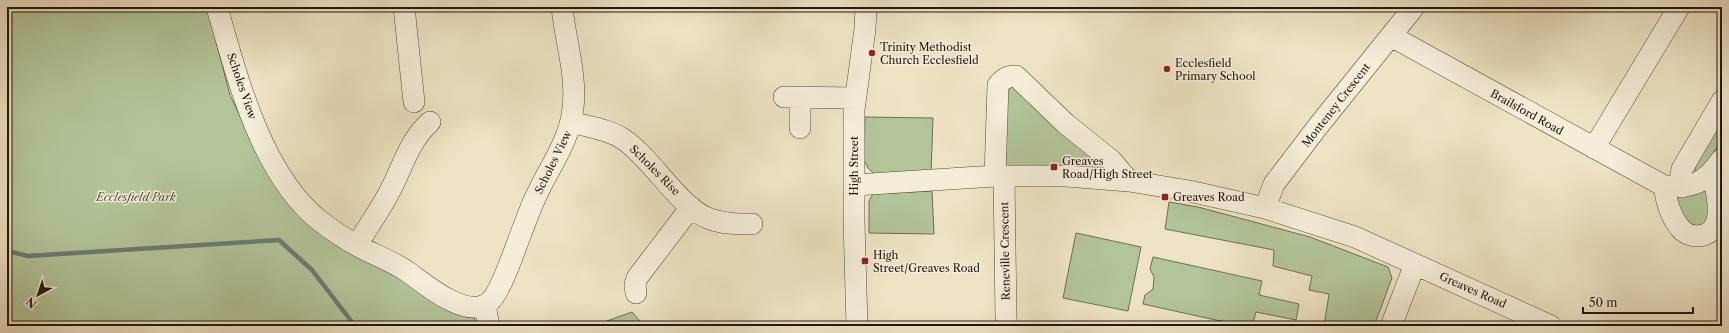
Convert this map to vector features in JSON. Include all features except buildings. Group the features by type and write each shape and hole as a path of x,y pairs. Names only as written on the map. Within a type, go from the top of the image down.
{"street":[{"name":"Scholes View","path":"217,7 242,93 256,127 293,194 322,222 356,245 402,268 449,300 468,307 485,305 498,291 537,193 565,141 571,122 574,87 562,7"},
{"path":"404,7 414,102"},
{"name":"High Street","path":"857,326 855,98 865,29 866,7"},
{"name":"Monteney Crescent","path":"1265,208 1274,184 1319,125 1414,7"},
{"path":"1594,148 1679,7"},
{"name":"Brailsford Road","path":"1391,36 1594,148 1673,187"},
{"name":"Reneville Crescent","path":"1007,326 999,176 998,85 1003,79 1009,76 1016,76 1066,124 1111,160 1129,181"},
{"path":"800,128 792,98 855,98"},
{"path":"1716,167 1715,182 1718,217 1713,229 1701,236 1687,234 1680,228 1666,200 1673,187 1680,180 1682,169 1722,100"},
{"path":"356,245 384,202 412,144 421,130 430,122"},
{"name":"Scholes Rise","path":"571,122 607,131 622,138 641,153 691,207 709,218 728,224 752,224"},
{"path":"1673,187 1696,184 1716,167"},
{"name":"Greaves Road","path":"855,185 999,176 1066,176 1129,181 1190,191 1265,208 1355,237 1551,326"},
{"path":"636,293 635,285 637,278 691,207"},
{"path":"1391,326 1415,264"},
{"path":"485,305 489,326"}],"green space":[{"name":"Ecclesfield Park","path":"7,7 207,7 230,95 262,163 292,205 474,316 475,326 7,326"},
{"path":"1014,84 1110,173 1008,168 1004,165 1004,91"},
{"path":"1722,113 1722,139 1702,171 1696,172 1693,163"},
{"path":"865,117 933,118 931,173 874,174 868,168 864,160"},
{"path":"1708,189 1708,227 1684,224 1676,196"},
{"path":"932,191 934,234 869,233 869,201 873,194"},
{"path":"1169,202 1198,207 1310,237 1388,267 1392,278 1374,326 1324,326 1329,294 1309,290 1312,276 1273,266 1274,250 1165,229"},
{"path":"1076,233 1141,247 1128,311 1063,298"},
{"path":"1153,257 1262,281 1259,295 1299,304 1296,320 1256,312 1252,326 1243,326 1143,304 1145,295 1153,289 1154,277 1150,269"},
{"path":"632,312 644,326 593,326"}],"waterway":[{"path":"7,251 28,256 279,240 312,270 355,326"}],"place":[{"name":"Trinity Methodist Church Ecclesfield","path":"872,53"},
{"name":"Ecclesfield Primary School","path":"1167,69"},
{"name":"Greaves Road/High Street","path":"1054,167"},
{"name":"Greaves Road","path":"1165,197"},
{"name":"High Street/Greaves Road","path":"865,261"}]}
